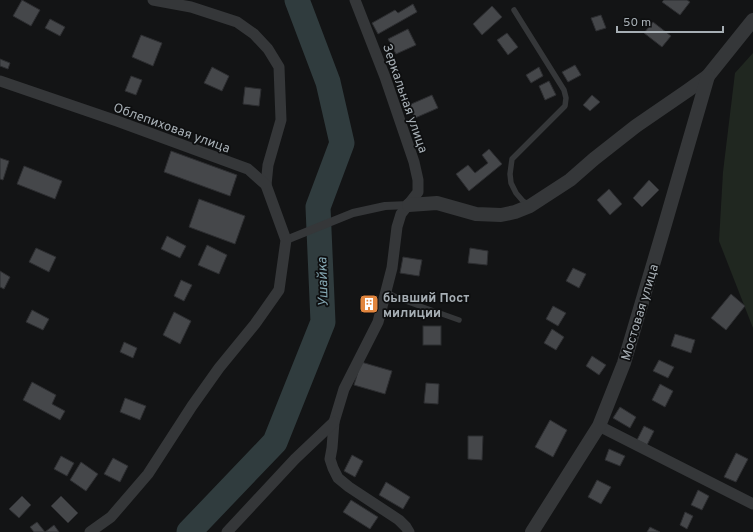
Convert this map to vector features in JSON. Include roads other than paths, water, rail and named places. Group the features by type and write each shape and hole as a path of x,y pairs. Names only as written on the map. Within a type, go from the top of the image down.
{"street":[{"path":"153,0 191,7 237,22 254,34 272,55 279,67 281,120 268,166 266,185"},
{"name":"Зеркальная улица","path":"355,0 385,77 414,162 418,180 418,192 401,214 397,227 392,268 378,322 344,389 334,422 330,459 338,478 399,520 409,532"},
{"path":"90,532 110,517 148,474 192,406 219,368 255,324 279,290 290,239 353,213 385,206 437,203 476,214 501,215 515,212 530,206 570,180 636,126 708,76 753,20"},
{"name":"Мостовая улица","path":"532,532 599,426 624,363 708,76"},
{"name":"Облепиховая улица","path":"0,81 117,121 248,169 266,185 290,239"},
{"path":"227,532 295,459 334,422"},
{"path":"599,426 753,504"}],"lane":[{"path":"514,10 564,90 566,98 565,106 512,159 510,174 511,183 522,200 530,206"},
{"path":"386,292 400,299 459,320"}],"waterway":[{"name":"Ушайка","path":"189,532 275,442 323,322 318,207 342,143 328,82 297,0"}],"place":[{"name":"бывший Пост милиции","path":"369,304"}]}
